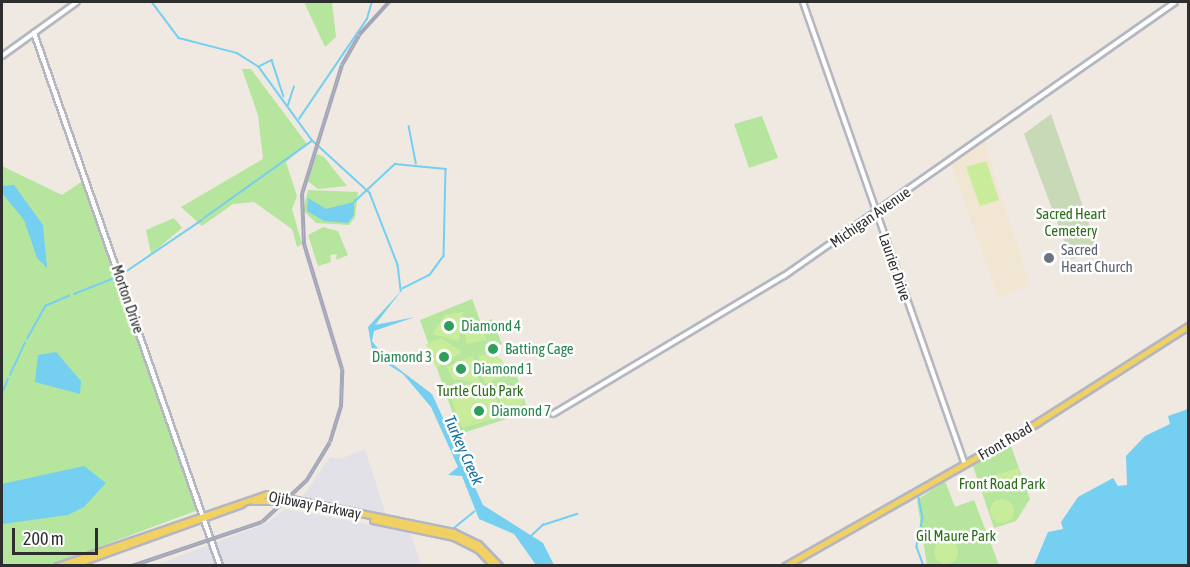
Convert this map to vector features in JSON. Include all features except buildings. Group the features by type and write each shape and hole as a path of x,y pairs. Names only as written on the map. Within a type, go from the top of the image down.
{"main road":[{"name":"Front Road","path":"785,566 965,464 1188,326"},
{"name":"Ojibway Parkway","path":"57,566 274,494 453,532 478,544 499,566"},
{"name":"Ojibway Parkway","path":"70,566 203,516 273,498 454,537 479,550 494,566"}],"street":[{"path":"2,56 77,2"},
{"name":"Laurier Drive","path":"803,2 965,464"},
{"name":"Michigan Avenue","path":"553,414 784,276 1175,2"},
{"name":"Morton Drive","path":"34,33 220,566"}],"shaded area":[{"path":"983,138 1030,285 998,298 951,163"},
{"path":"365,449 386,515 303,496 330,457 340,459"},
{"path":"285,509 410,532 421,565 156,565 267,523"}],"green space":[{"path":"304,2 332,2 336,37 325,47"},
{"path":"242,69 251,69 307,144 286,162 297,196 292,209 302,244 297,247 292,229 254,202 233,204 202,226 181,207 263,159 258,115"},
{"name":"Sacred Heart Cemetery","path":"1051,114 1098,250 1071,259 1024,134"},
{"path":"762,116 778,158 749,168 734,124"},
{"path":"317,154 324,157 347,186 318,189 306,180"},
{"path":"986,161 999,200 980,206 966,167"},
{"path":"2,166 62,195 84,180 198,510 51,565 2,565"},
{"path":"308,190 358,192 355,217 349,225 316,223 303,210"},
{"path":"174,218 182,228 151,254 146,230"},
{"path":"323,227 338,231 348,255 336,260 337,254 330,255 331,262 318,266 308,235"},
{"name":"Turtle Club Park","path":"472,299 481,323 492,319 502,344 492,347 508,375 516,373 528,412 460,434 420,320"},
{"name":"Diamond 4","path":"463,312 459,341 432,334 445,315"},
{"path":"464,322 481,328 487,340 466,344"},
{"name":"Diamond 3","path":"441,338 462,352 436,368 426,344"},
{"path":"489,354 501,359 510,373 485,384 478,355"},
{"name":"Diamond 1","path":"473,356 480,383 453,379 446,367"},
{"name":"Diamond 7","path":"469,384 496,398 503,416 462,428 448,389"},
{"path":"506,387 516,387 523,394 523,404 516,411 506,411 499,404 499,394"},
{"name":"Front Road Park","path":"1010,443 1030,499 1016,521 994,528 973,466"},
{"path":"1018,468 1023,481 995,490 991,481 994,491 984,495 980,480"},
{"name":"Gil Maure Park","path":"945,481 955,507 974,500 999,565 927,565 917,500"},
{"path":"1002,499 1007,500 1013,506 1013,516 1007,522 1002,523 997,522 991,516 990,511 991,506 997,500"},
{"path":"946,540 954,544 958,552 954,560 946,564 938,560 934,552 938,544"}],"water":[{"path":"14,185 43,225 47,268 37,258 24,220 2,193 2,186"},
{"path":"308,198 326,209 354,202 354,215 348,223 324,221 307,211"},
{"name":"Turkey Creek","path":"402,290 375,325 415,317 374,331 372,341 387,360 432,394 483,505 543,543 554,565 536,565 514,534 479,519 462,476 448,475 458,467 431,407 403,374 373,355 368,327"},
{"path":"56,352 81,381 80,394 35,382 38,355"},
{"path":"1188,409 1188,565 1034,565 1048,532 1063,529 1061,522 1078,497 1113,478 1118,486 1127,485 1126,456 1145,436 1170,424 1168,416"},
{"path":"84,466 106,483 84,507 68,515 2,524 2,484"}],"waterway":[{"name":"Turkey Creek","path":"152,2 179,38 237,53 259,67 312,140 370,193 398,265 401,291"},
{"path":"299,119 367,19 372,2"},
{"name":"Turkey Creek","path":"260,66 272,60 284,96"},
{"path":"288,105 294,87"},
{"path":"409,126 416,163"},
{"path":"204,218 312,141"},
{"path":"354,202 395,164 446,169 444,256 430,275 403,289"},
{"path":"121,275 202,220"},
{"path":"74,294 117,277"},
{"path":"27,339 45,306 69,296"},
{"path":"10,375 25,343"},
{"path":"2,393 8,379"},
{"path":"919,498 923,518 917,547 924,566"},
{"path":"454,528 474,512"},
{"path":"530,537 543,525 577,514"}],"railway":[{"path":"132,566 262,522 307,480 330,442 341,407 342,369 304,244 302,194 342,65 359,35 389,2"}],"place":[{"name":"Sacred Heart Church","path":"1049,258"},
{"name":"Diamond 4","path":"449,326"},
{"name":"Batting Cage","path":"493,349"},
{"name":"Diamond 3","path":"444,357"},
{"name":"Diamond 1","path":"461,369"},
{"name":"Diamond 7","path":"479,411"}]}
